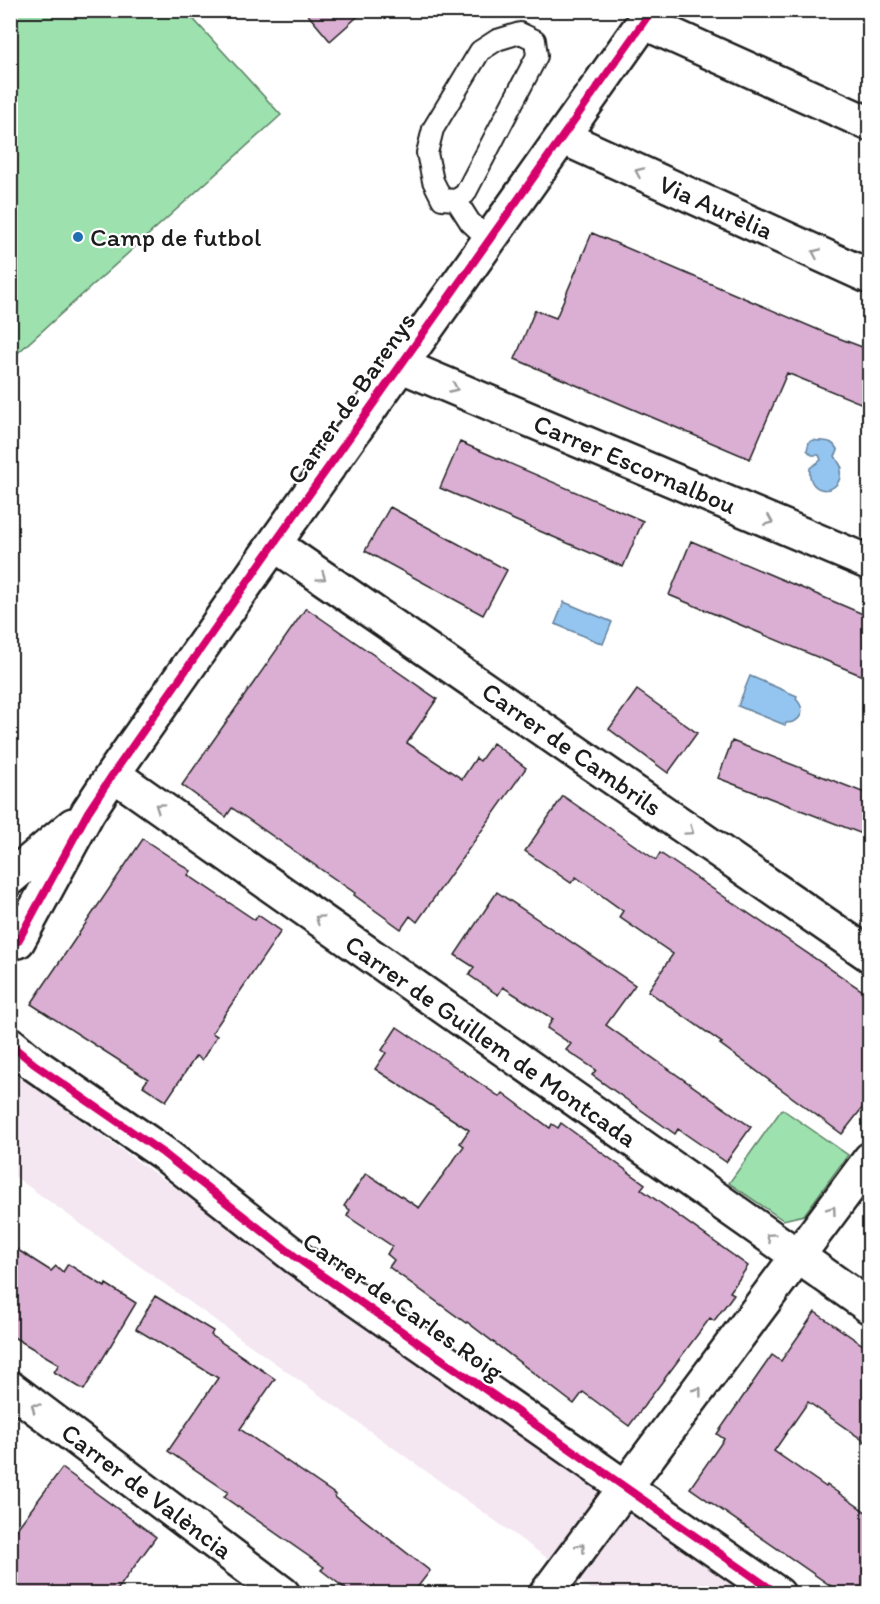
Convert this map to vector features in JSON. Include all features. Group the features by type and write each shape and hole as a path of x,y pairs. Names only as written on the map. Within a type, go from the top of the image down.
{"street":[{"path":"647,16 870,124"},
{"name":"Carrer de Barenys","path":"88,812 273,544 647,16"},
{"name":"Via Aurèlia","path":"562,137 870,277"},
{"name":"Carrer Escornalbou","path":"400,365 870,563"},
{"name":"Carrer de Cambrils","path":"273,544 870,955"},
{"name":"Carrer de Guillem de Montcada","path":"113,774 870,1307"},
{"path":"10,878 88,812"},
{"path":"13,937 88,812"},
{"name":"Carrer de Carles Roig","path":"10,1044 34,1064 163,1153 297,1258 778,1593"},
{"path":"546,1593 870,1159"},
{"name":"Carrer de València","path":"10,1388 283,1593"}],"lane":[{"path":"520,33 535,40 537,56 465,194 456,200 442,200 434,181 426,153 433,129 480,51 497,40 520,33"},
{"path":"456,200 470,222 489,240"}],"shaded area":[{"path":"11,1070 130,1156 755,1593 596,1593 11,1174"}],"green space":[{"name":"Camp de futbol","path":"11,10 186,11 281,115 11,359"},
{"path":"782,1109 848,1155 804,1215 783,1220 729,1183"}],"water":[{"path":"813,440 830,442 838,451 835,456 842,468 840,478 831,488 825,490 814,484 810,478 810,468 821,460 819,455 812,455 807,450 809,442"},
{"path":"564,602 612,622 603,644 555,624"},
{"path":"750,676 797,696 796,699 802,711 799,718 785,725 738,706"}],"building":[{"path":"304,10 365,10 330,41"},
{"path":"592,233 870,350 870,407 787,373 750,459 515,359 535,310 556,318"},
{"path":"460,442 643,521 623,567 440,488"},
{"path":"390,507 507,570 483,615 365,551"},
{"path":"691,541 870,617 870,679 669,595"},
{"path":"306,608 437,699 407,743 462,779 476,758 480,761 493,743 526,768 417,922 410,916 401,929 354,895 355,893 232,808 226,817 182,785"},
{"path":"637,690 697,733 668,773 609,729"},
{"path":"732,741 870,795 870,837 718,778"},
{"path":"563,796 656,860 660,853 870,996 870,1098 842,1134 720,1044 722,1043 648,991 673,954 619,917 623,911 576,877 571,883 525,851"},
{"path":"143,839 191,871 188,875 255,920 258,915 281,931 212,1033 217,1036 202,1060 196,1056 166,1101 143,1086 148,1079 31,1004"},
{"path":"497,892 635,985 606,1025 751,1127 726,1162 678,1129 675,1134 592,1075 596,1070 566,1050 571,1044 547,1028 553,1019 503,987 498,995 469,975 474,967 455,955"},
{"path":"397,1027 500,1097 503,1093 550,1128 552,1124 558,1128 561,1123 645,1184 641,1189 748,1266 730,1292 734,1294 714,1321 710,1318 629,1426 583,1392 574,1404 467,1322 389,1267 394,1260 387,1254 392,1246 347,1216 350,1210 344,1206 366,1173 419,1208 464,1146 460,1143 469,1130 375,1069 386,1053 382,1050"},
{"path":"10,1245 51,1271 56,1266 63,1272 68,1264 136,1303 84,1390 54,1372 59,1364 10,1335"},
{"path":"155,1296 213,1331 211,1335 275,1379 240,1429 336,1495 335,1497 430,1571 413,1593 351,1593 321,1570 324,1567 224,1497 228,1492 168,1451 218,1378 136,1329"},
{"path":"815,1312 870,1350 870,1445 808,1402 774,1451 870,1515 870,1593 841,1593 690,1488 724,1439 717,1434 772,1355 781,1361"},
{"path":"62,1468 156,1537 115,1593 10,1593 10,1538"}],"cycle path":[{"path":"18,941 88,812 113,774 652,10"},
{"path":"10,1044 34,1064 163,1153 297,1258 778,1594"}],"place":[{"name":"Camp de futbol","path":"78,237"}]}
